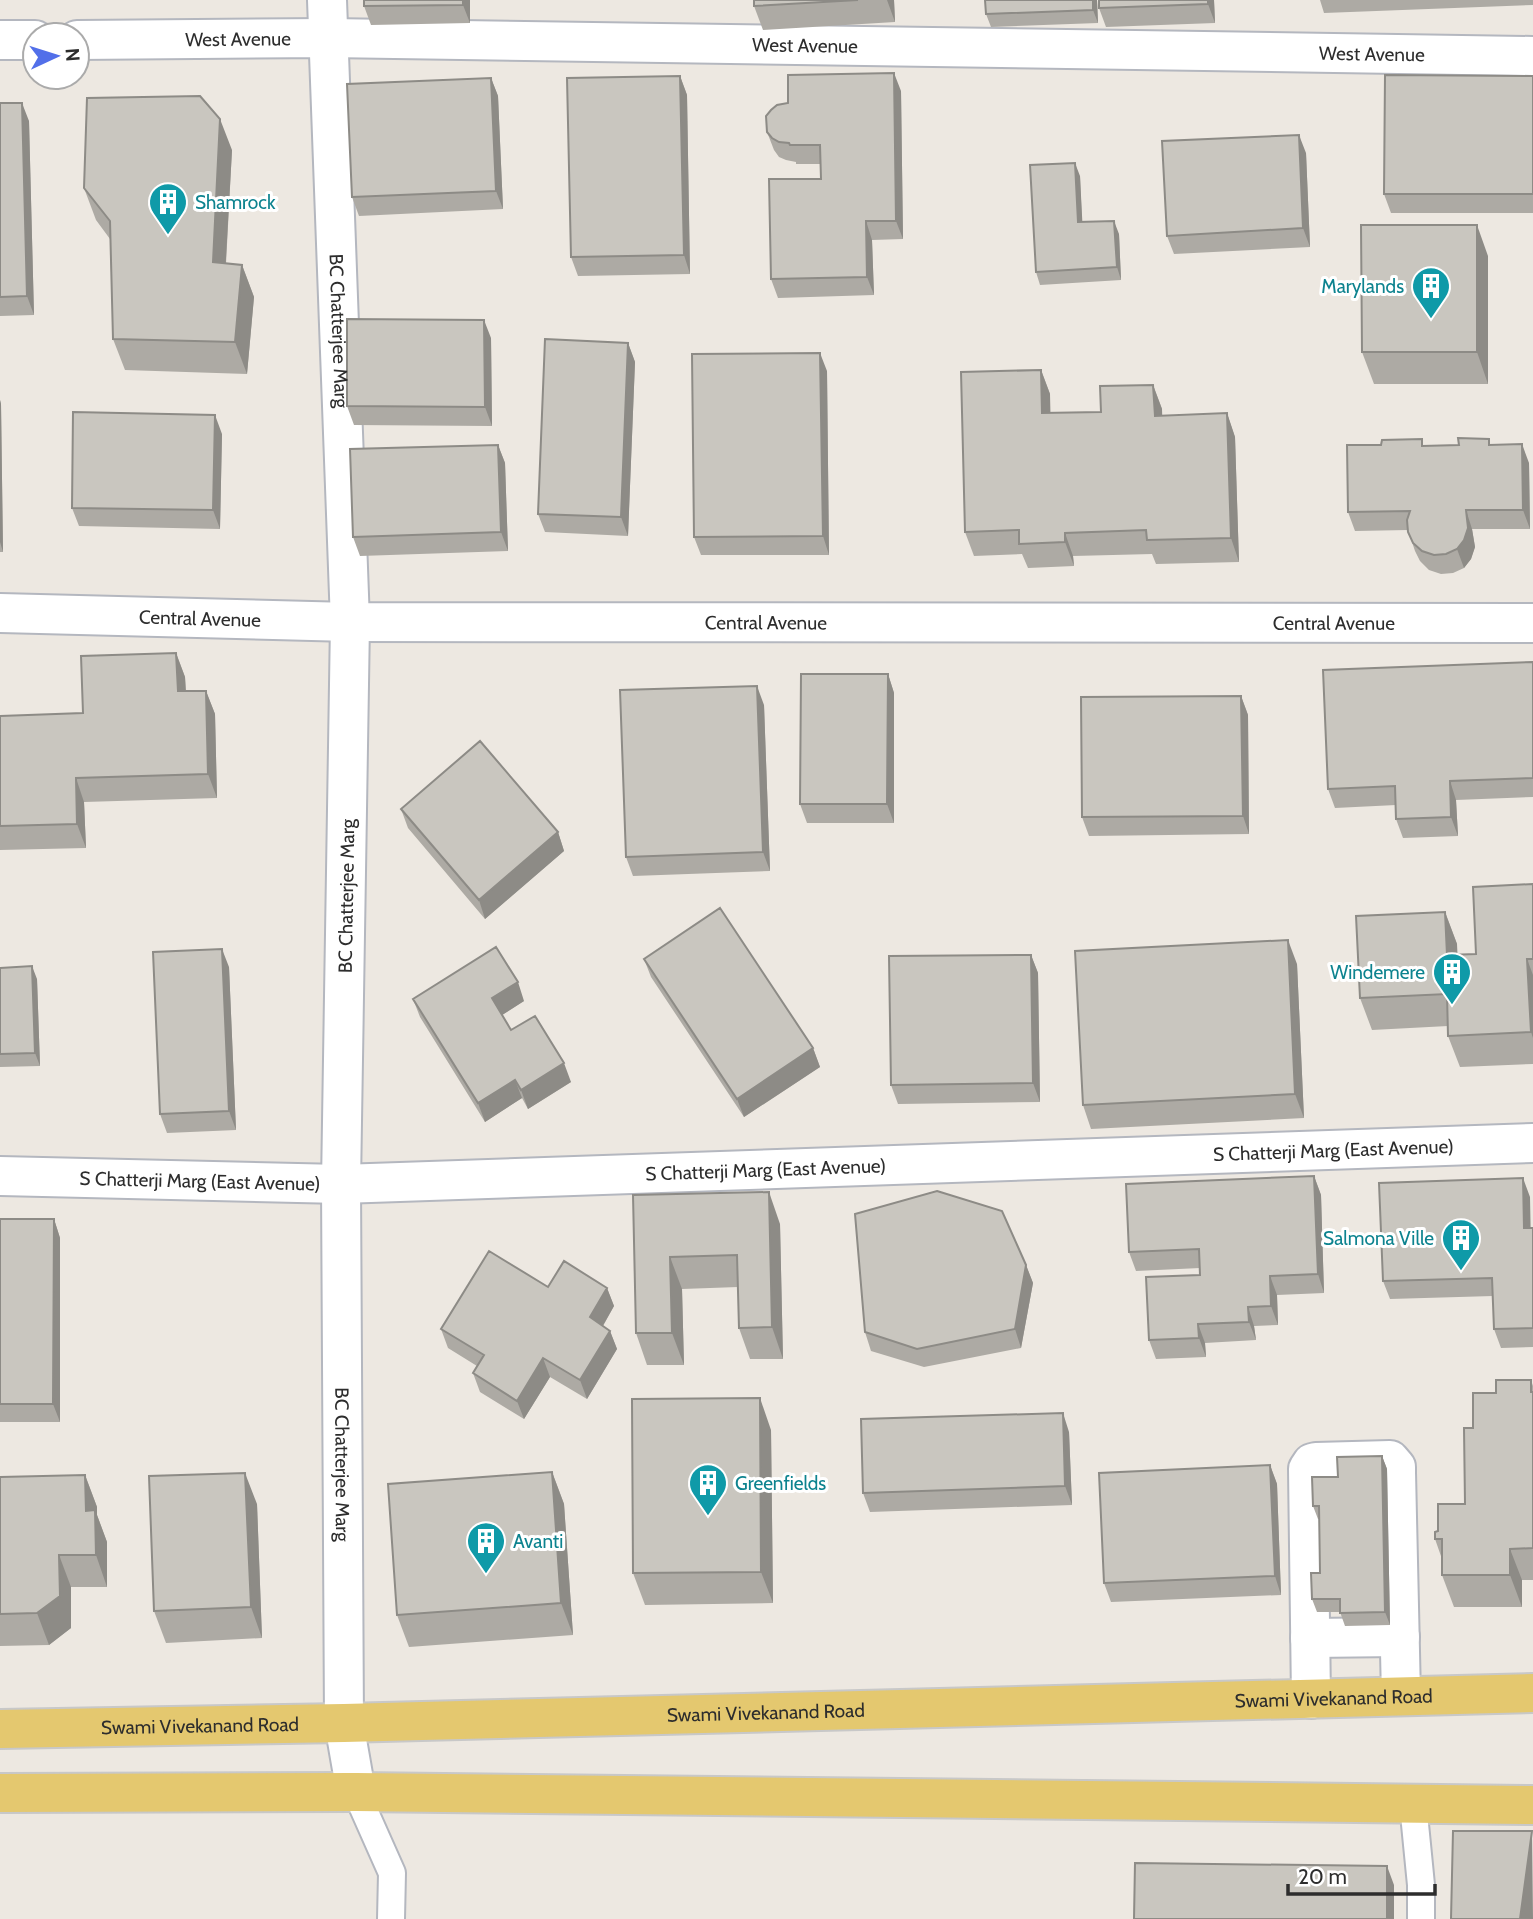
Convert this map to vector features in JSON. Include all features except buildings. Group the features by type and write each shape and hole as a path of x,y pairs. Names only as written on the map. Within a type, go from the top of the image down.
{"main road":[{"name":"Swami Vivekanand Road","path":"0,1729 1533,1693"},
{"path":"0,1793 356,1792 1533,1805"}],"street":[{"name":"BC Chatterjee Marg","path":"327,0 350,622 341,1184 344,1723 356,1792"},
{"name":"West Avenue","path":"91,40 329,38 1533,56"},
{"path":"0,40 21,40"},
{"name":"Central Avenue","path":"0,613 350,622 1533,623"},
{"name":"S Chatterji Marg (East Avenue)","path":"0,1176 341,1184 1533,1143"},
{"path":"1311,1699 1308,1469 1316,1462 1390,1460 1396,1467 1401,1696"},
{"path":"1310,1638 1400,1637"}],"lane":[{"path":"356,1792 392,1873 391,1919"},
{"path":"1413,1804 1421,1885 1421,1919"}],"place":[{"name":"Shamrock","path":"168,236"},
{"name":"Marylands","path":"1431,320"},
{"name":"Windemere","path":"1452,1006"},
{"name":"Salmona Ville","path":"1461,1272"},
{"name":"Greenfields","path":"708,1517"},
{"name":"Avanti","path":"486,1575"}]}
